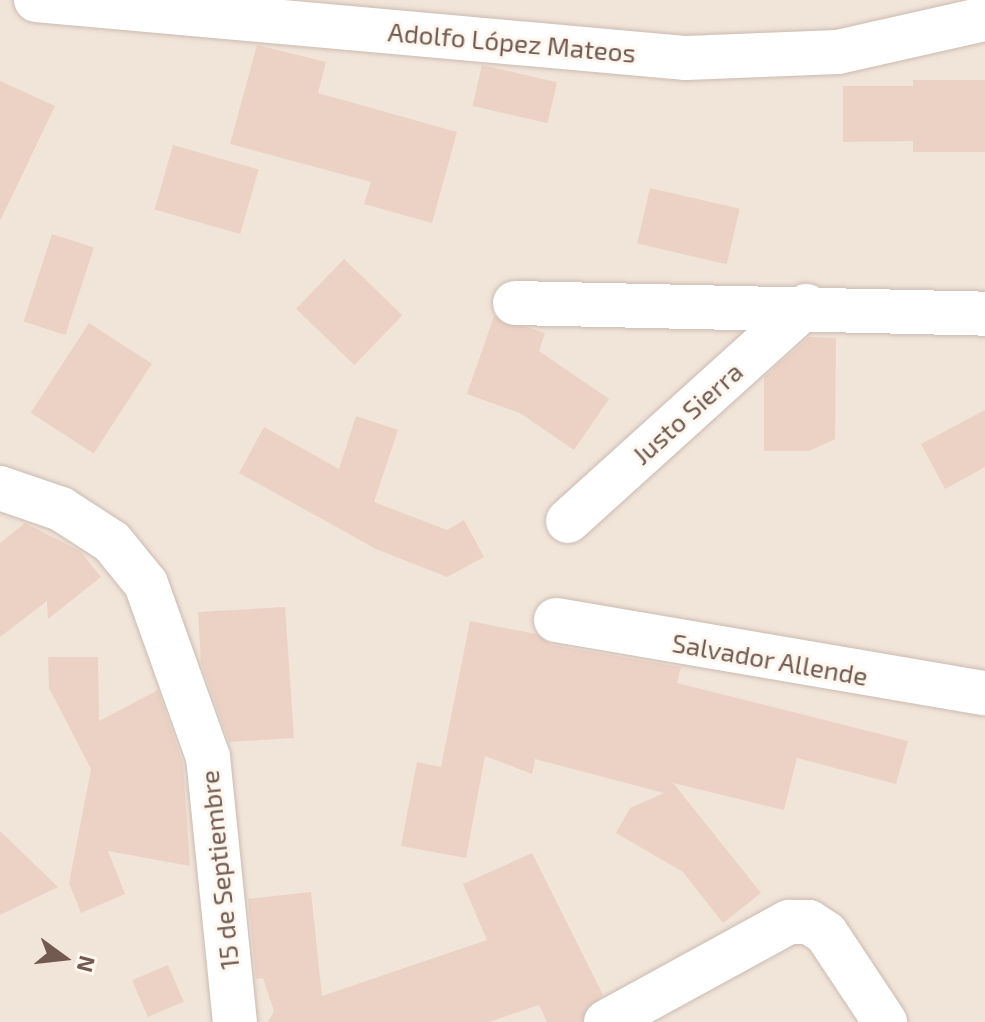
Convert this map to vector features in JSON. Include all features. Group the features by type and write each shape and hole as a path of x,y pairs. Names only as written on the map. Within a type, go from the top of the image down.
{"street":[{"name":"Adolfo López Mateos","path":"36,0 686,58 838,52 985,19"},
{"path":"515,303 806,306 985,314"},
{"name":"Justo Sierra","path":"568,521 806,306"},
{"name":"15 de Septiembre","path":"0,488 61,509 112,542 146,584 208,757 235,1022"},
{"name":"Salvador Allende","path":"556,620 985,693"},
{"path":"606,1022 789,922 809,922 826,933 885,1022"}],"shaded area":[{"path":"0,0 985,0 985,1022 0,1022"}],"building":[{"path":"257,45 326,62 318,93 457,132 432,223 364,204 371,182 230,144"},
{"path":"482,65 557,82 548,123 473,106"},
{"path":"913,80 985,80 985,152 913,152 913,141 843,142 843,86 913,86"},
{"path":"0,81 55,106 0,221"},
{"path":"173,145 259,170 240,234 155,209"},
{"path":"650,188 740,209 727,264 637,244"},
{"path":"52,234 94,248 65,335 24,321"},
{"path":"344,259 402,315 354,365 296,309"},
{"path":"494,316 545,333 539,351 609,399 574,450 520,413 467,394"},
{"path":"89,323 152,364 94,454 31,413"},
{"path":"809,337 836,338 835,439 809,451 764,451 764,377"},
{"path":"985,410 985,467 945,489 921,444"},
{"path":"356,416 398,430 374,502 447,530 464,520 484,557 447,577 376,549 239,473 264,427 339,469"},
{"path":"25,523 80,551 101,577 48,619 47,601 0,637 0,543"},
{"path":"285,607 294,738 229,742 201,663 198,612"},
{"path":"470,621 536,634 552,645 681,667 677,683 908,741 896,784 797,758 784,810 673,783 761,893 723,923 683,872 616,833 630,808 664,793 535,759 532,774 485,756 466,858 401,846 417,762 441,767"},
{"path":"48,657 98,657 99,721 158,690 183,763 190,866 108,851 125,894 81,913 69,883 91,769 49,688"},
{"path":"0,831 58,887 0,915"},
{"path":"532,853 603,995 581,1022 547,1022 539,1005 489,1022 268,1022 274,1011 263,978 256,979 248,899 311,892 322,996 487,940 463,884"},
{"path":"168,965 184,1002 148,1017 132,980"}]}
